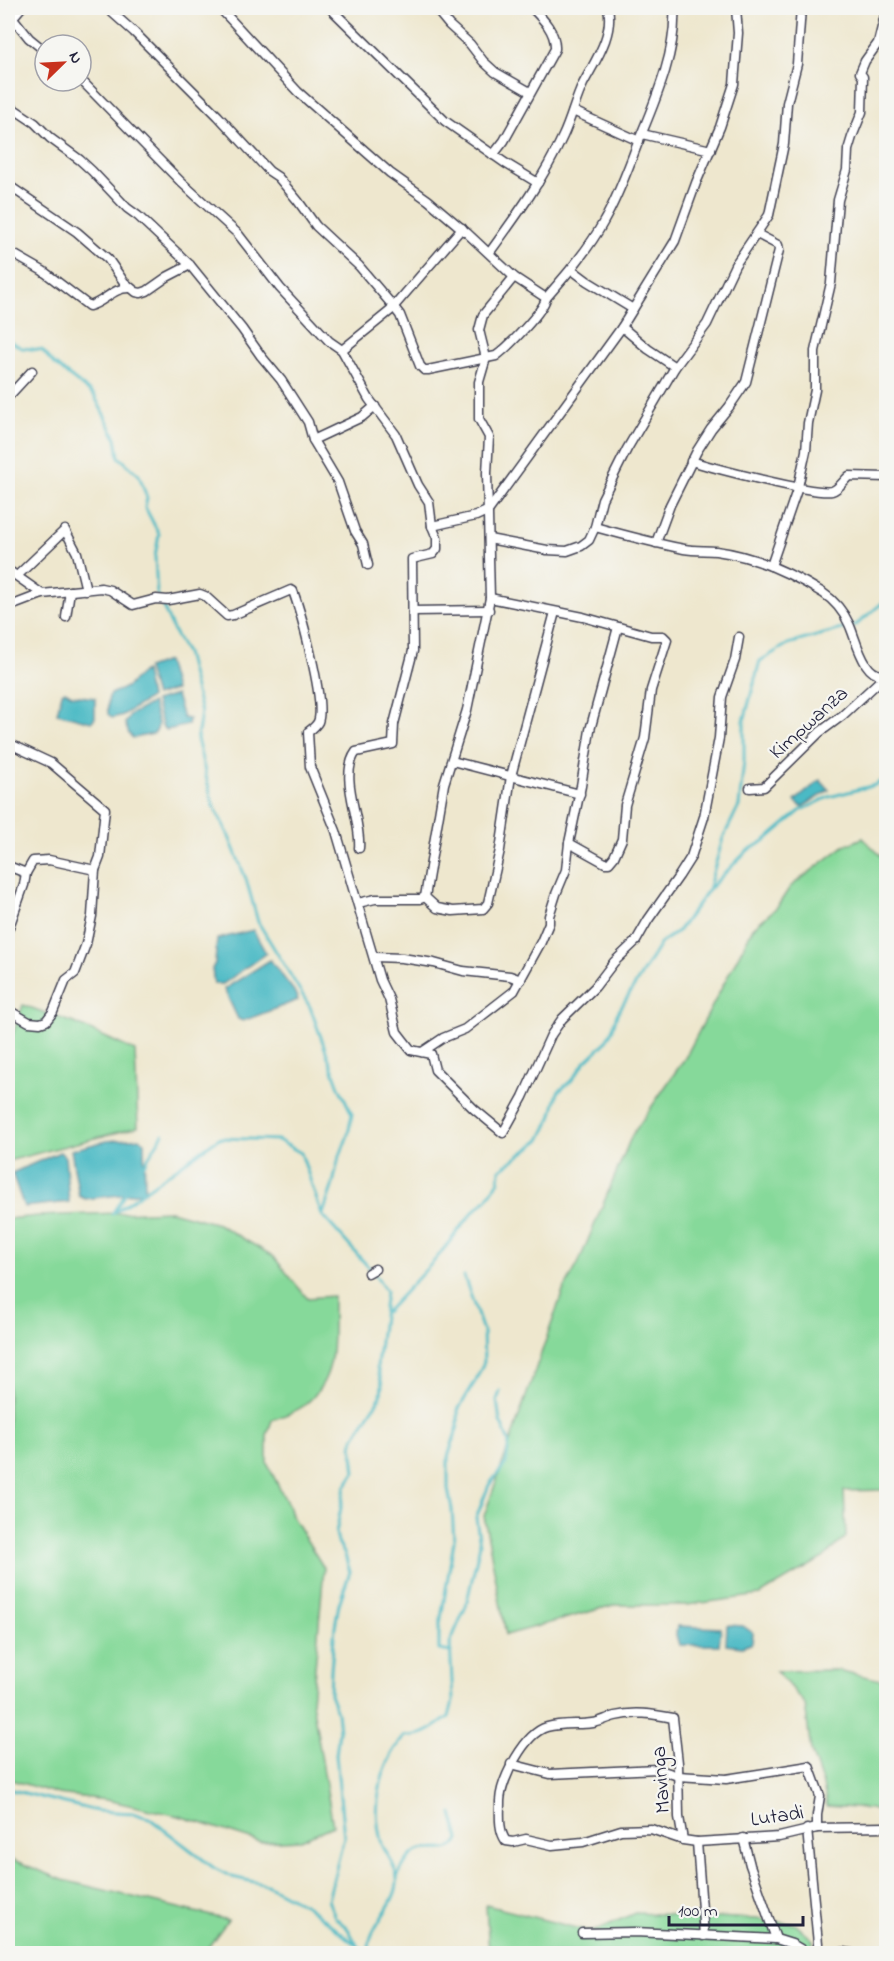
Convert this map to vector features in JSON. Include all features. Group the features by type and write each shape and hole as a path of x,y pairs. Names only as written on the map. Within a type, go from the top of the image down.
{"street":[{"path":"21,8 10,21 33,41"},
{"path":"107,8 134,32 269,171 278,177 308,212 316,226 359,266 400,315 420,366 424,370 496,356 503,351 535,317 546,298 571,269 603,223 622,186 663,76 673,33 674,8"},
{"path":"220,8 298,92 390,173 462,228 514,277 546,298"},
{"path":"435,8 495,72 530,92"},
{"path":"494,155 542,75 556,45 549,27 532,8"},
{"path":"490,252 538,183 563,136 583,84 607,33 608,8"},
{"path":"432,525 476,516 489,510 622,327 680,232 734,84 738,33 736,8"},
{"path":"489,539 547,550 567,551 586,543 595,527 606,490 658,395 675,367 707,324 735,265 769,215 784,144 787,103 797,63 801,8"},
{"path":"335,9 445,121 538,183"},
{"path":"771,566 798,487 815,390 815,351 831,283 838,200 847,170 848,150 863,107 863,77 860,73 865,61 878,44 886,11"},
{"path":"93,92 181,182 238,234 280,288 329,341 342,350 375,406 396,435 418,485 429,502 432,525 437,538 436,552 412,559 413,651 394,724 393,744 356,752 350,765 350,789 361,837 360,848"},
{"path":"8,105 35,123 50,138 80,160 127,208 190,265 281,380 309,422 313,440 338,482 355,531 363,544 368,565"},
{"path":"573,111 640,137 711,150"},
{"path":"8,185 68,224 84,240 100,250 130,288 141,293 190,265"},
{"path":"342,350 393,306 462,228"},
{"path":"656,543 670,505 692,461 711,429 746,382 779,250 778,245 757,234"},
{"path":"8,251 49,276 89,306 116,290 130,288"},
{"path":"571,269 633,309"},
{"path":"425,897 444,784 467,710 489,610 487,473 489,437 479,419 479,382 486,358 479,330 483,315 514,277"},
{"path":"622,327 648,349 675,367"},
{"path":"8,397 32,371"},
{"path":"313,440 362,417 375,406"},
{"path":"692,461 798,487 828,491 838,487 849,476 886,477"},
{"path":"595,527 656,543 688,549 718,551 771,566 818,590 837,604 849,624 863,661 874,673 886,674"},
{"path":"17,576 65,530 77,553 86,590"},
{"path":"8,570 42,594"},
{"path":"8,607 42,594 101,588 111,590 133,605 200,594 228,616 291,590 294,591 307,637 320,714 318,724 309,732 310,767 333,824 375,957 380,980 389,999 397,1032 411,1050 431,1054 434,1067 441,1076 474,1109 503,1133 523,1097 551,1035 562,1019 595,987 614,962 636,941 691,857 704,817 719,738 722,698 735,660 739,637"},
{"path":"66,617 70,591"},
{"path":"490,598 651,636 663,636 667,643 651,690 645,738 626,806 622,839 614,857 609,863 604,863 569,843"},
{"path":"413,611 489,610"},
{"path":"425,897 436,908 453,911 483,909 488,903 500,850 512,776 555,612"},
{"path":"422,1052 443,1038 465,1029 514,991 549,923 566,870 590,730 618,627"},
{"name":"Kimpwanza","path":"750,788 764,787 820,732 843,715 886,674"},
{"path":"8,743 51,763 105,809 100,857 95,870 92,916 86,944 75,973 66,980 53,1012 46,1021 29,1022 8,1010"},
{"path":"452,761 580,794"},
{"path":"8,930 30,863 37,860 64,862 95,870"},
{"path":"8,866 26,873"},
{"path":"358,903 375,899 425,897"},
{"path":"375,957 434,963 463,971 510,976 521,980"},
{"name":"Mavinga","path":"511,1764 527,1742 544,1727 567,1723 593,1723 617,1715 648,1712 673,1718 679,1817 683,1840"},
{"path":"511,1764 550,1774 657,1769 678,1776 726,1779 810,1766 820,1796 817,1828"},
{"name":"Lutadi","path":"511,1764 500,1794 500,1818 504,1838 513,1842 526,1839 552,1845 583,1842 621,1830 651,1829 674,1835 683,1840 697,1842 779,1837 817,1828 886,1827"},
{"path":"807,1829 819,1953"},
{"path":"743,1838 776,1939"},
{"path":"697,1842 704,1936"},
{"path":"582,1933 635,1932 776,1939 809,1953"},
{"path":"828,1953 856,1953"}],"green space":[{"path":"863,838 881,856 886,852 886,1490 844,1491 846,1537 823,1558 760,1595 687,1605 614,1605 506,1635 484,1516 563,1291 578,1264 632,1135 685,1058 753,928 777,907 790,887 844,846"},
{"path":"23,1005 77,1024 135,1051 138,1127 8,1161 8,1048"},
{"path":"171,1211 218,1224 273,1256 307,1298 333,1296 332,1354 324,1380 306,1404 289,1414 272,1420 267,1435 267,1463 291,1515 324,1568 312,1702 333,1826 300,1840 260,1842 179,1816 106,1800 58,1794 8,1779 8,1219"},
{"path":"837,1670 886,1681 886,1810 827,1806 823,1785 811,1751 805,1704 776,1671"},
{"path":"8,1858 63,1880 228,1920 204,1953 8,1953"},
{"path":"486,1905 592,1932 635,1913 756,1919 795,1924 813,1940 812,1953 489,1953"}],"water":[{"path":"167,661 175,690 155,696 147,668"},
{"path":"145,671 150,698 123,715 112,718 108,714 110,695 126,687"},
{"path":"65,691 72,695 95,698 95,718 91,722 57,713 62,693"},
{"path":"176,695 183,718 189,719 188,725 167,730 163,728 155,701"},
{"path":"152,703 158,723 157,730 153,734 133,738 125,723 131,714"},
{"path":"820,780 829,790 802,807 795,801"},
{"path":"253,930 266,953 223,984 214,984 212,969 215,963 217,939"},
{"path":"270,960 294,991 298,1000 243,1021 238,1019 224,989"},
{"path":"140,1138 144,1142 145,1192 85,1199 79,1196 71,1150 106,1141"},
{"path":"60,1152 65,1157 69,1202 24,1207 12,1173"},
{"path":"727,1625 743,1626 753,1633 752,1643 742,1647 726,1645"},
{"path":"677,1626 721,1628 719,1645 679,1645 676,1635"}],"waterway":[{"path":"8,340 22,348 42,350 54,364 94,395 116,438 119,457 139,475 147,498 145,507 159,534 155,557 157,593 186,653 201,712 197,739 213,805 246,879 258,922 310,1007 339,1087 352,1114 348,1135 323,1214"},
{"path":"709,887 723,838 739,806 744,761 744,721 760,661 788,644 856,625 886,600"},
{"path":"386,1312 435,1260 473,1212 487,1199 499,1181 500,1170 540,1140 551,1118 558,1092 605,1043 612,1031 617,1014 661,943 679,930 709,889 747,851 766,840 800,811 829,797 875,785 886,778"},
{"path":"143,1166 163,1134"},
{"path":"127,1191 112,1214 219,1138 278,1140 301,1153 322,1215 372,1271 386,1291 377,1367 382,1384 381,1396 354,1438 352,1446 355,1472 345,1487 336,1533 350,1572 339,1604 335,1626 330,1694 337,1712 339,1731 336,1755 344,1837 328,1900 335,1917 348,1929 365,1954"},
{"path":"451,1652 439,1650 439,1630 454,1541 448,1489 448,1457 458,1426 458,1410 484,1362 483,1331 464,1276"},
{"path":"369,1954 373,1933 391,1902 397,1885 396,1873 382,1844 379,1830 377,1816 380,1787 389,1760 405,1736 424,1733 449,1717 453,1701 450,1643 466,1606 480,1544 476,1518 489,1485 506,1463 509,1442 500,1421 497,1401 500,1391"},
{"path":"8,1789 97,1811 132,1813 149,1818 214,1868 232,1877 267,1885 307,1906 356,1945"},
{"path":"397,1877 406,1861 414,1853 426,1849 445,1849 455,1845 459,1839 452,1813"}]}
